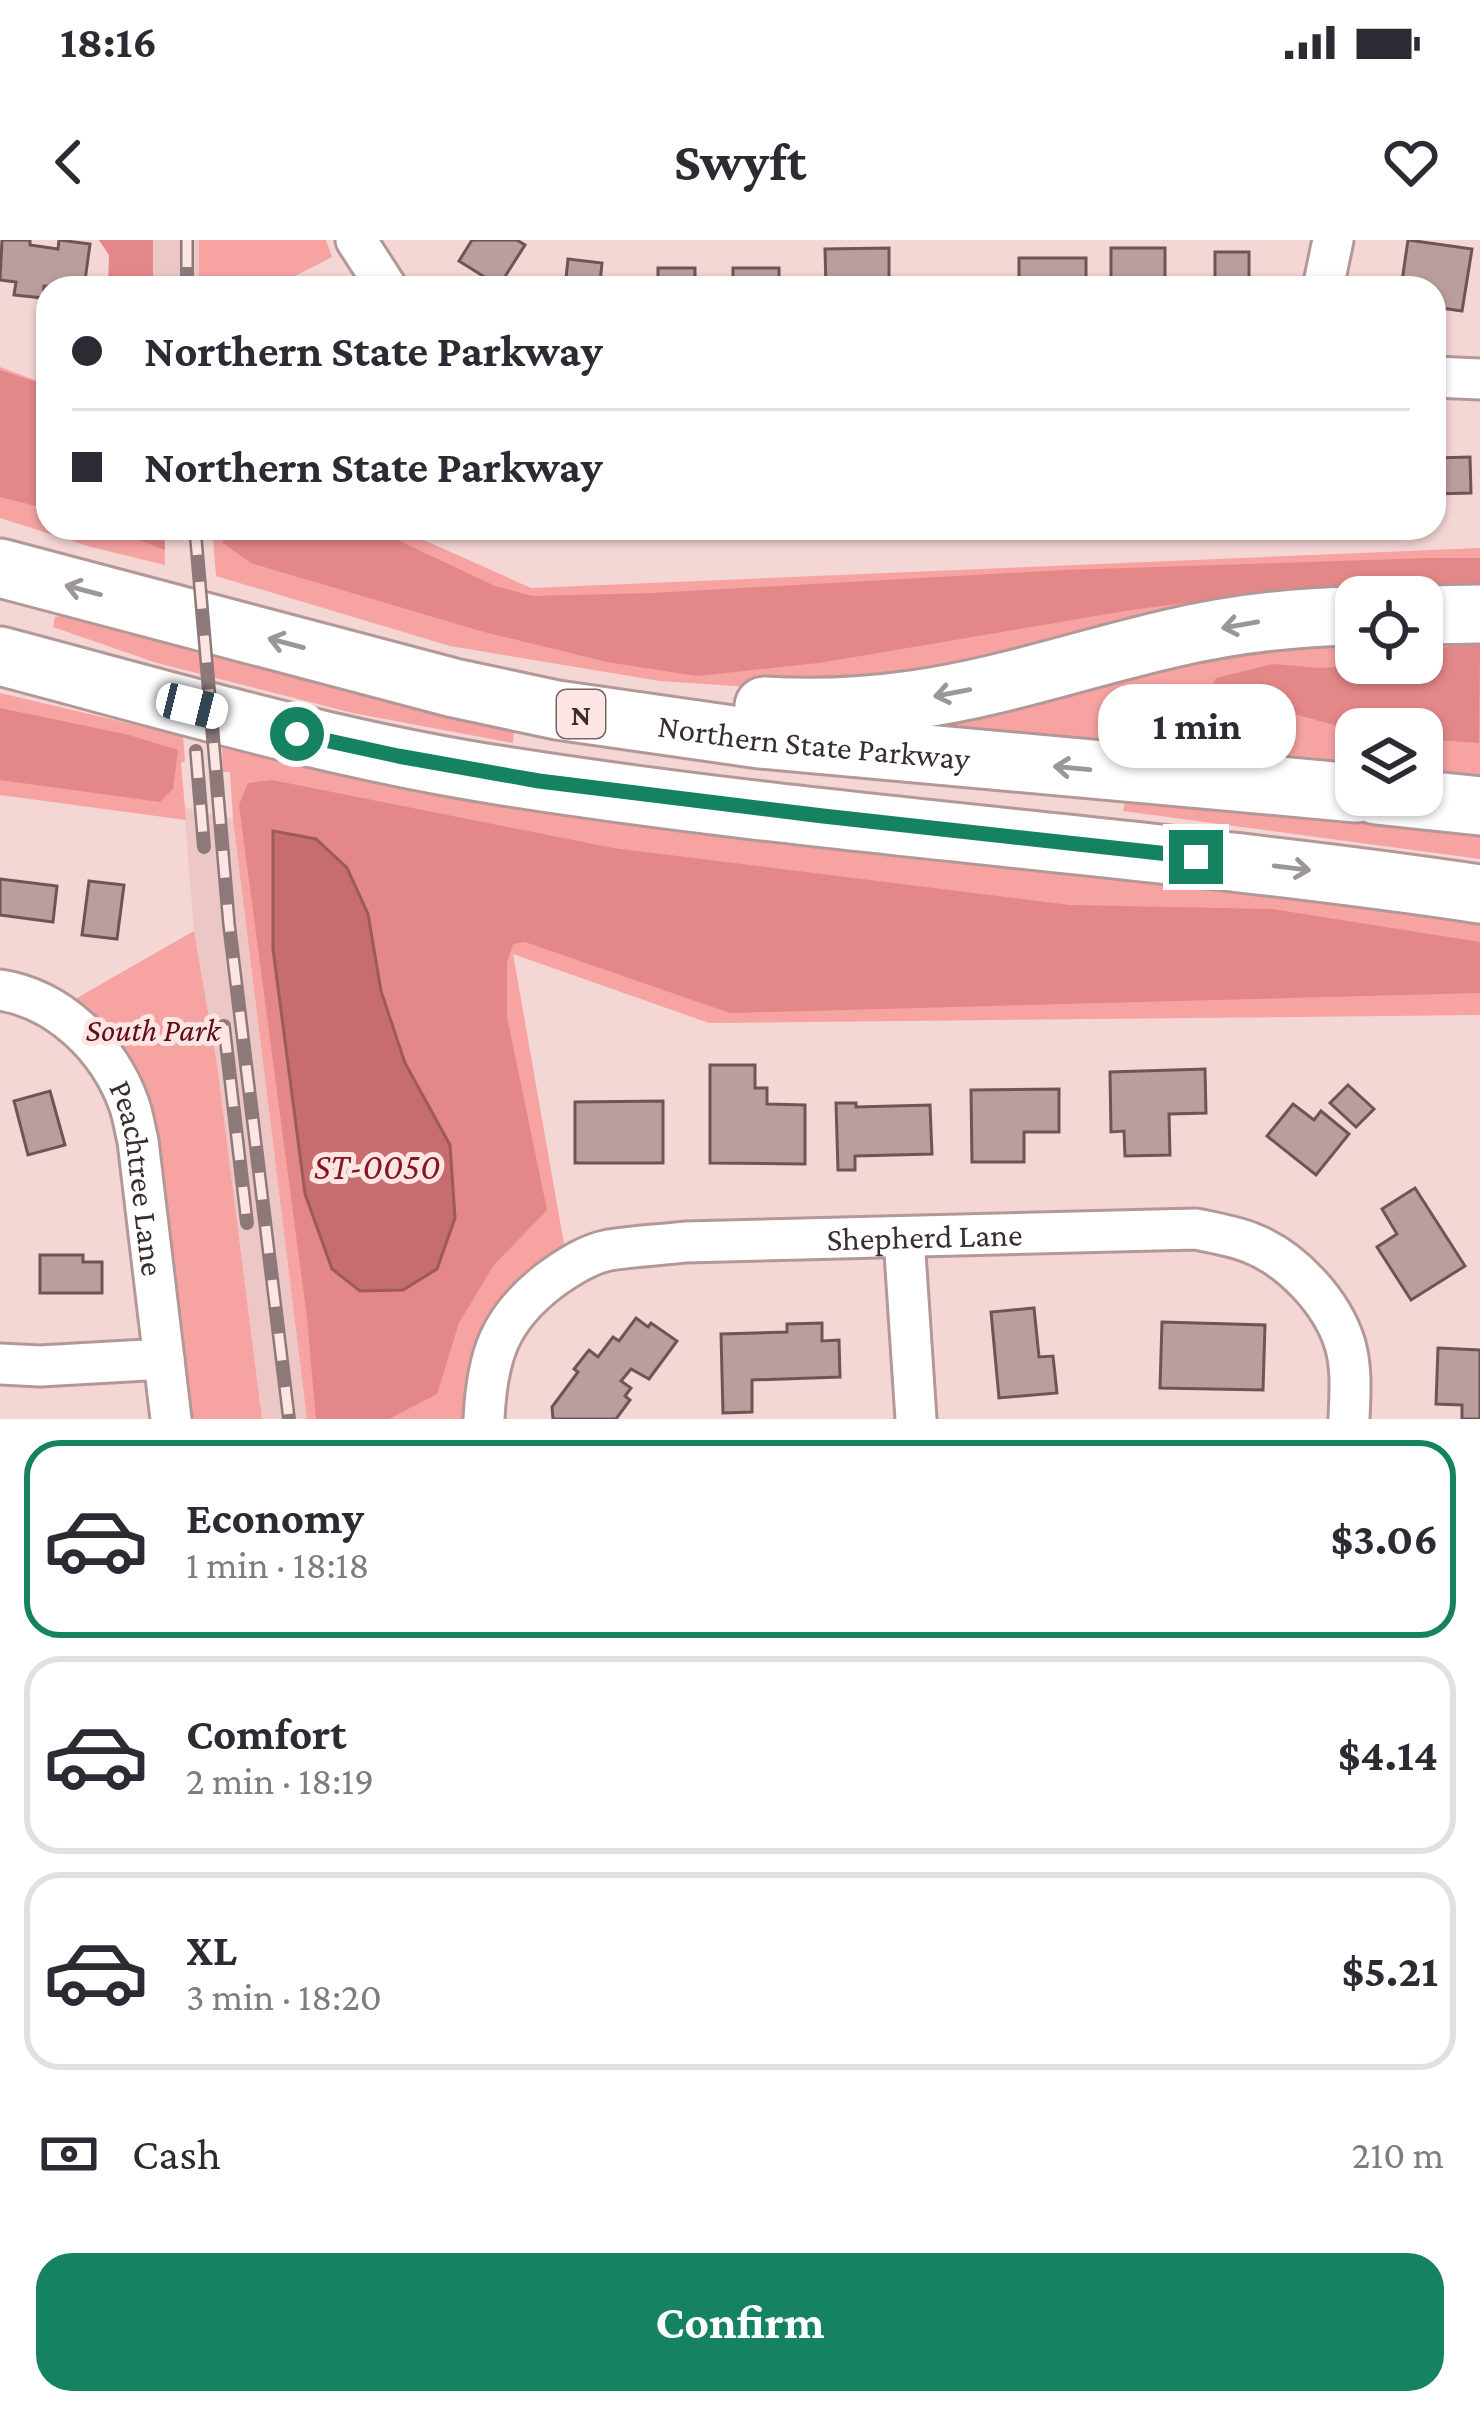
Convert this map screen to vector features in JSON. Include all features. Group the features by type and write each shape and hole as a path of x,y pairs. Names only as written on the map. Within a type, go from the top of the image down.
{"highway":[{"name":"Northern State Parkway","path":"0,568 454,688 557,710 847,748 1335,791"},
{"path":"1443,615 1480,614"},
{"path":"356,662 557,679 735,705 872,705 993,685 1197,633 1335,617"},
{"name":"N","path":"0,656 297,734 502,776 1480,894"},
{"path":"1443,802 1480,806"}],"street":[{"path":"356,240 379,276"},
{"path":"1326,276 1333,240"},
{"path":"1446,377 1480,379"},
{"name":"Peachtree Lane","path":"0,990 20,993 56,1010 97,1046 129,1103 138,1141 171,1419"},
{"name":"Shepherd Lane","path":"484,1419 486,1378 495,1347 523,1301 568,1266 605,1251 685,1242 1196,1228 1253,1243 1287,1264 1320,1296 1344,1343 1351,1384 1349,1419"},
{"path":"904,1238 916,1419"},
{"path":"0,1364 164,1359"}],"shaded area":[{"path":"99,240 153,240 153,276 108,276 109,255"},
{"path":"153,240 199,240 199,276 153,276"},
{"path":"0,370 36,382 36,506 0,497"},
{"path":"140,540 165,540 165,550"},
{"path":"223,540 397,540 495,586 533,596 1429,558 1480,558 1480,584 1443,590 1443,576 1335,576 1335,588 1299,588 1131,610 819,663 697,676 607,662 484,632 251,563"},
{"path":"1466,642 1480,645 1479,743 1443,740 1443,708 1335,708 1335,725 1298,715 1222,716 1205,701 1216,678 1273,664 1335,667 1335,684 1443,684 1443,648"},
{"path":"0,708 178,750 173,789 160,802 0,780"},
{"path":"272,780 613,848 1070,905 1272,909 1480,942 1480,993 730,1013 525,942 513,944 507,962 507,1017 547,1210 493,1266 459,1323 437,1394 389,1419 316,1419 307,1318 239,805 248,783","holes":["273,831 368,914 381,991 405,1064 450,1145 305,1194 273,949"]},
{"path":"184,807 233,819 307,1419 262,1419 217,1064 194,931"}],"green space":[{"path":"199,240 326,240 332,257 295,276 199,276"},
{"path":"0,367 36,380 36,529 0,518"},
{"path":"69,540 164,540 165,565"},
{"path":"213,540 424,540 531,588 1480,548 1480,595 1443,595 1443,576 1335,576 1335,602 951,673 807,691 660,681 450,646 216,576"},
{"path":"55,617 236,655 514,730 513,743 353,713 157,663 53,627"},
{"path":"1443,626 1480,626 1480,776 1443,772 1443,708 1335,708 1335,761 918,724 920,707 1335,632 1335,684 1443,684"},
{"path":"0,693 183,736 186,820 0,795"},
{"path":"222,748 474,797 1425,910 1480,924 1480,1015 709,1023 513,954 567,1261 523,1294 479,1419 307,1419 230,772 223,772"},
{"path":"1125,802 1377,822 1480,837 1480,859 1123,811"},
{"name":"South Park","path":"194,931 217,1064 262,1419 171,1419 138,1141 56,1010"}],"water":[{"name":"ST-0050","path":"273,831 316,839 347,868 368,914 381,991 405,1063 450,1145 455,1218 437,1269 403,1290 360,1291 332,1269 305,1194 273,949"}],"building":[{"path":"2,240 30,240 30,245 58,249 59,240 90,244 86,276 36,276 36,297 14,295 16,282 0,280"},
{"path":"472,240 517,240 525,245 505,276 483,276 459,261"},
{"path":"1408,240 1472,249 1462,311 1446,309 1446,276 1403,276"},
{"path":"889,248 889,276 826,276 825,249"},
{"path":"1111,248 1165,248 1165,276 1111,276"},
{"path":"1215,252 1249,252 1249,276 1215,276"},
{"path":"1019,258 1086,258 1086,276 1019,276"},
{"path":"568,259 602,263 601,276 566,276"},
{"path":"658,268 695,268 695,276 658,276"},
{"path":"733,268 779,268 779,276 733,276"},
{"path":"1470,457 1471,493 1446,494 1446,458"},
{"path":"0,879 57,886 53,922 0,915"},
{"path":"89,881 124,885 117,939 82,935"},
{"path":"710,1065 755,1065 755,1088 767,1088 767,1104 805,1105 805,1164 710,1163"},
{"path":"1205,1069 1206,1113 1169,1114 1170,1155 1125,1156 1124,1131 1111,1132 1110,1072"},
{"path":"1348,1085 1374,1109 1356,1127 1330,1103"},
{"path":"1059,1089 1059,1132 1024,1132 1024,1162 972,1162 971,1090"},
{"path":"50,1091 65,1145 28,1155 14,1101"},
{"path":"663,1101 663,1163 575,1163 575,1102"},
{"path":"836,1103 930,1105 932,1154 855,1156 855,1170 838,1170"},
{"path":"1293,1104 1314,1120 1321,1111 1349,1134 1316,1175 1267,1136"},
{"path":"1415,1188 1465,1266 1411,1300 1377,1247 1397,1234 1382,1209"},
{"path":"40,1255 83,1255 83,1262 102,1262 102,1293 40,1293"},
{"path":"1034,1308 1039,1357 1053,1356 1057,1393 999,1398 991,1312"},
{"path":"636,1318 677,1341 649,1379 631,1369 621,1381 631,1388 625,1396 630,1400 616,1419 553,1419 552,1407 589,1350 598,1357 613,1337 619,1341"},
{"path":"1162,1322 1265,1325 1263,1390 1160,1388"},
{"path":"822,1323 822,1341 839,1340 840,1377 752,1380 752,1412 723,1413 721,1334 787,1332 787,1324"},
{"path":"1438,1348 1480,1350 1480,1419 1462,1419 1462,1405 1436,1404"}],"railway":[{"path":"187,240 187,276"},
{"path":"196,540 229,924 289,1419"},
{"path":"196,751 204,847"},
{"path":"224,1026 247,1223"}],"route":[{"path":"297,734 502,776 1196,857"}]}
